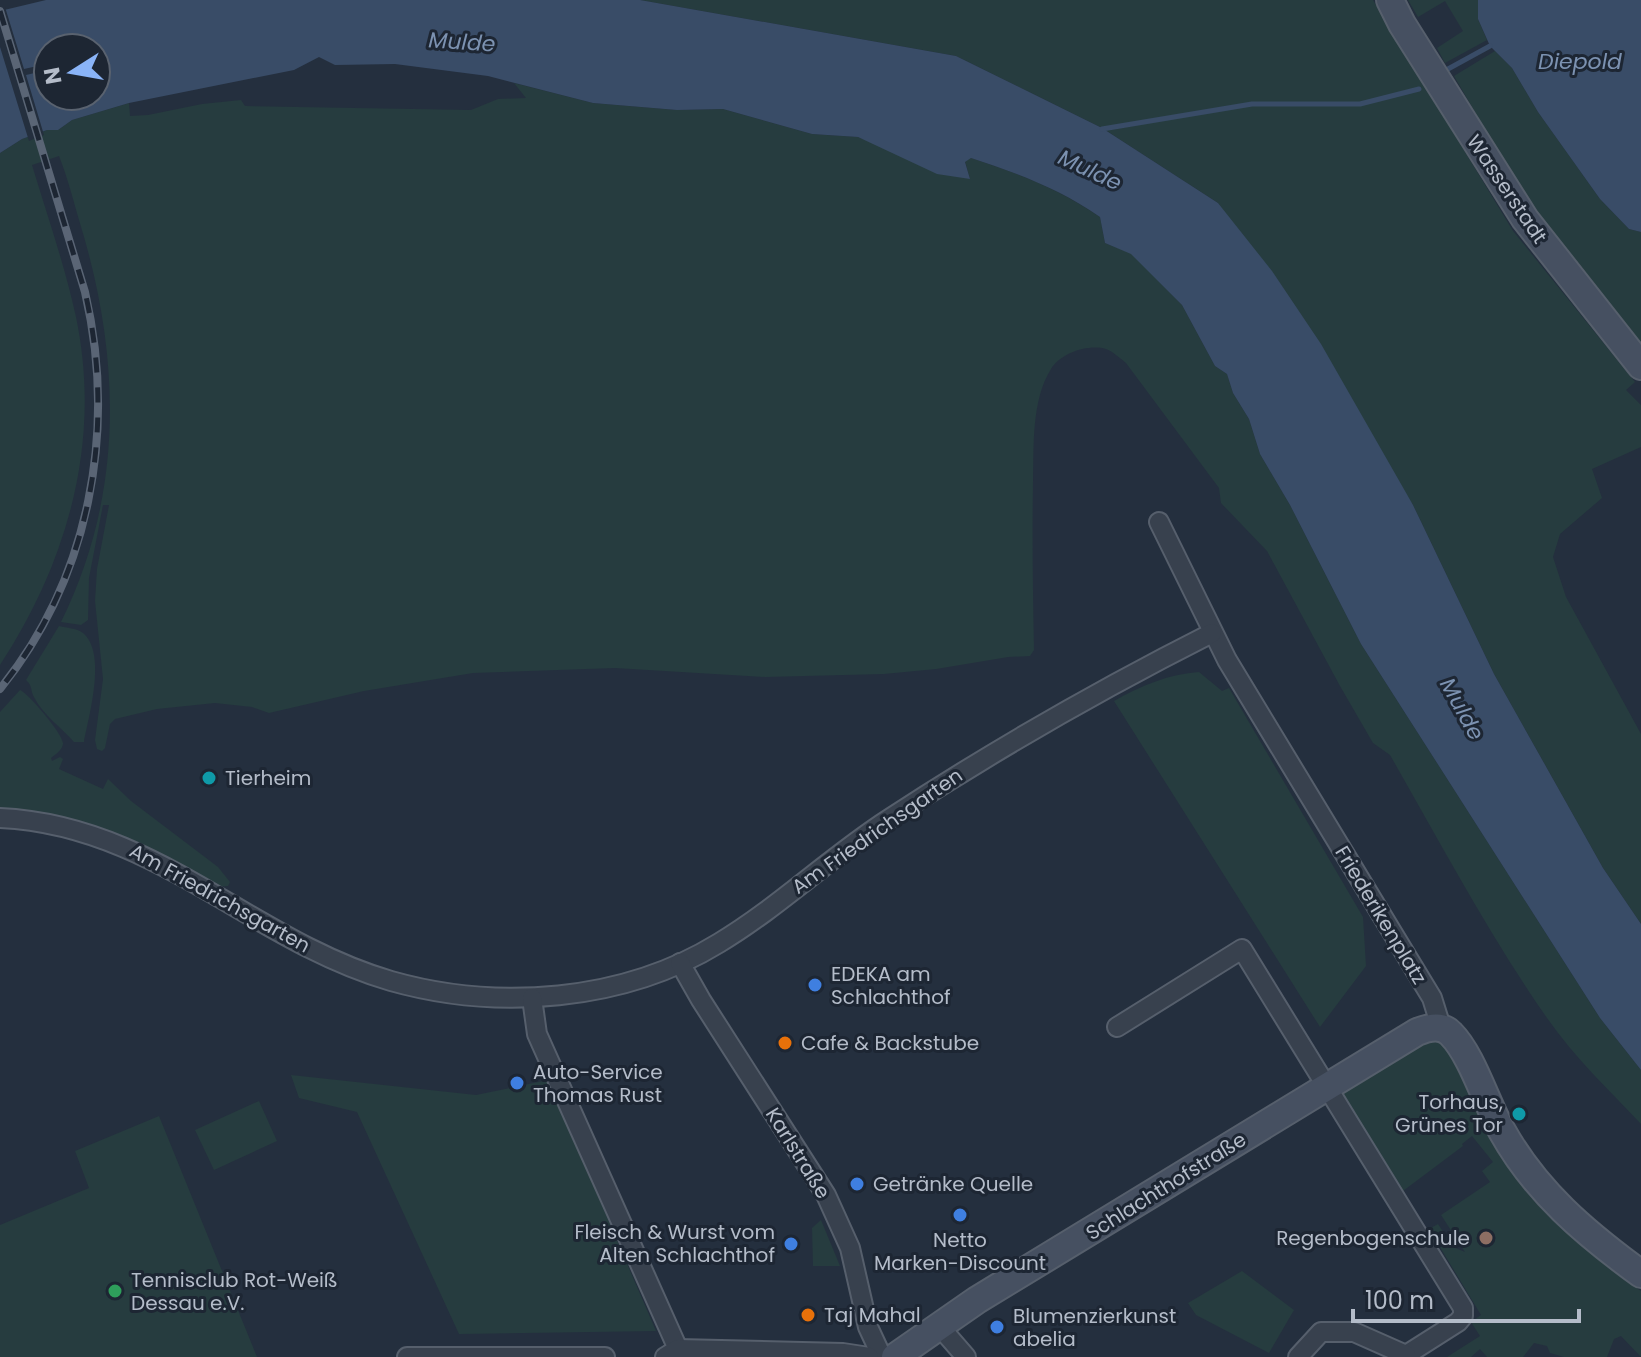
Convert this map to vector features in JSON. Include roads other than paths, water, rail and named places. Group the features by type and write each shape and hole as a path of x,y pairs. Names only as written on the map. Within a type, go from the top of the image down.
{"main road":[{"name":"Wasserstadt","path":"1390,0 1525,219 1641,366"},
{"name":"Schlachthofstraße","path":"895,1357 977,1300 1417,1032 1441,1027"},
{"name":"Friederikenplatz","path":"1441,1027 1451,1034 1460,1047 1501,1130 1540,1188 1583,1230 1641,1274"}],"street":[{"name":"Friederikenplatz","path":"1159,522 1212,633 1432,998 1441,1027"},
{"name":"Am Friedrichsgarten","path":"0,818 63,825 136,851 182,874 281,933 350,967 411,986 456,994 532,998 612,985 680,963 726,938 854,842 964,770 1135,672 1212,633"},
{"path":"1117,1027 1242,949 1463,1308 1463,1316 1458,1322 1407,1356 1354,1332 1321,1332 1298,1357"},
{"name":"Karlstraße","path":"680,963 714,1021 806,1161 832,1208 850,1248 868,1327 882,1357"},
{"path":"532,998 537,1034 672,1353 846,1353 869,1357"},
{"path":"940,1327 966,1357"},
{"path":"407,1357 605,1357"}],"water":[{"name":"Mulde","path":"46,0 640,0 956,56 1102,128 1218,203 1272,271 1321,344 1413,505 1494,674 1603,868 1641,924 1641,1070 1600,1018 1361,644 1290,505 1260,454 1249,419 1233,393 1227,374 1215,366 1182,305 1131,254 1105,243 1100,217 1069,198 971,158 965,162 970,179 937,174 858,137 812,134 723,109 677,110 593,103 488,76 395,64 335,65 319,57 294,70 112,108 112,32 32,32 32,112 99,112 72,120 58,130 47,130 22,139 0,153 0,11"},
{"name":"Diepold","path":"1478,0 1641,0 1641,232 1629,229 1600,199 1538,112 1512,68 1490,46 1478,19"}],"waterway":[{"path":"1448,69 1490,46"},
{"path":"1102,129 1252,104 1360,104 1419,89"}],"railway":[{"path":"0,11 85,292 94,344 98,397 96,449 88,501 75,551 56,600 31,646 0,689"}],"place":[{"name":"Tierheim","path":"209,778"},
{"name":"EDEKA am Schlachthof","path":"815,985"},
{"name":"Cafe & Backstube","path":"785,1043"},
{"name":"Auto-Service Thomas Rust","path":"517,1083"},
{"name":"Torhaus, Grünes Tor","path":"1519,1114"},
{"name":"Getränke Quelle","path":"857,1184"},
{"name":"Netto Marken-Discount","path":"960,1215"},
{"name":"Regenbogenschule","path":"1486,1238"},
{"name":"Fleisch & Wurst vom Alten Schlachthof","path":"791,1244"},
{"name":"Tennisclub Rot-Weiß Dessau e.V.","path":"115,1291"},
{"name":"Taj Mahal","path":"808,1315"},
{"name":"Blumenzierkunst abelia","path":"997,1327"}]}
